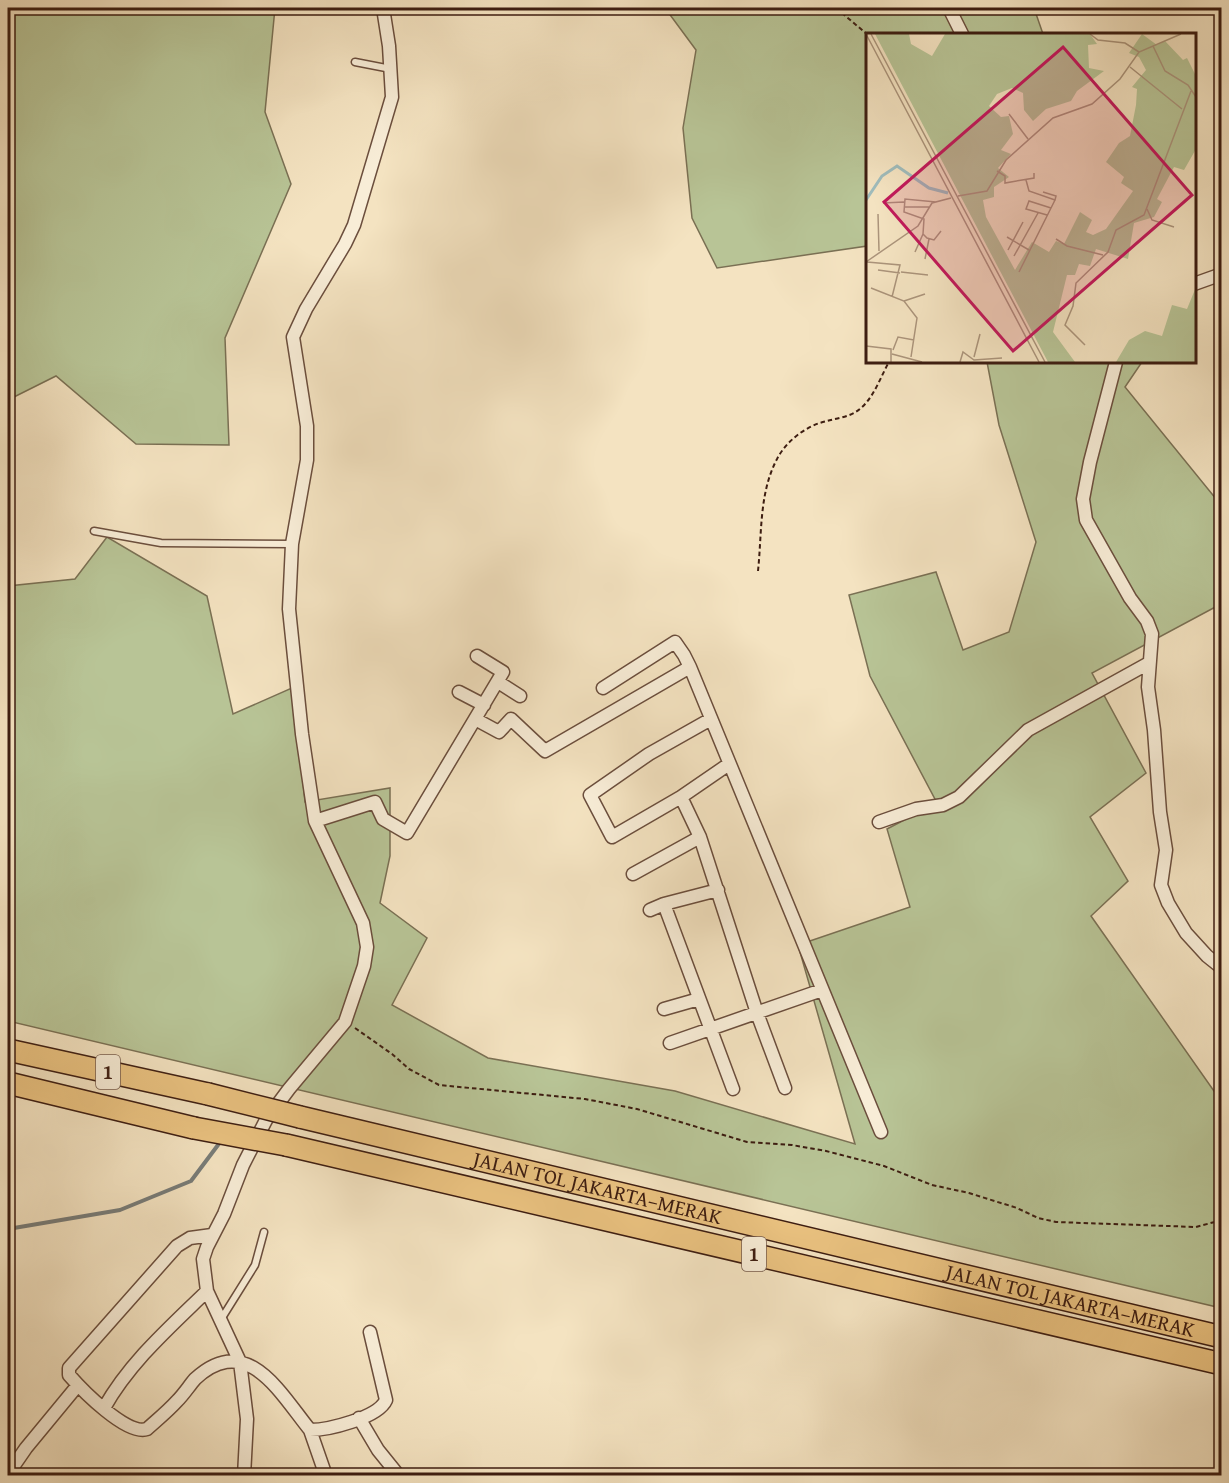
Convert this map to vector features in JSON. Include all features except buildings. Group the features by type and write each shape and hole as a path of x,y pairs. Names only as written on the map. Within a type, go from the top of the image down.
{"highway":[{"name":"JALAN TOL JAKARTA–MERAK","path":"8,1050 208,1095 1221,1337"},
{"name":"JALAN TOL JAKARTA–MERAK","path":"8,1083 194,1128 286,1145 1221,1364"}],"street":[{"path":"244,1476 247,1419 240,1362 207,1291 203,1259 212,1235 225,1214 243,1165 266,1120 345,1022 364,966 367,947 363,923 315,821 302,734 289,609 292,544 306,460 307,426 293,337 306,309 354,225 392,97 392,69 382,8"},
{"path":"949,8 962,33"},
{"path":"1196,283 1221,274"},
{"path":"1116,363 1090,462 1083,499 1086,520 1130,598 1151,628 1148,687 1166,850 1161,885 1168,903 1186,933 1221,968"},
{"path":"603,688 675,642 684,655 881,1132"},
{"path":"315,821 375,802 383,819 407,833 503,672 477,656"},
{"path":"879,822 916,809 943,805 959,797 1028,730 1149,663"},
{"path":"475,719 500,732 511,719 545,751 690,668"},
{"path":"498,682 520,696"},
{"path":"459,692 484,705"},
{"path":"711,719 649,754 590,795 612,837 681,797 729,764"},
{"path":"681,797 700,837 757,1013 785,1088"},
{"path":"633,874 700,837"},
{"path":"650,910 664,904 718,890"},
{"path":"664,904 733,1089"},
{"path":"670,1043 822,990"},
{"path":"664,1010 699,999"},
{"path":"212,1235 190,1238 177,1246 69,1368 69,1375 104,1408 129,1427 141,1431 147,1429 178,1400 194,1380 205,1372 218,1365 240,1362 262,1372 310,1430 326,1476"},
{"path":"104,1408 129,1370 150,1346 207,1291"},
{"path":"310,1430 333,1428 359,1418 381,1407 386,1400 370,1332"},
{"path":"8,1474 26,1448 78,1385"},
{"path":"359,1418 378,1450 399,1476"}],"lane":[{"path":"355,62 392,69"},
{"path":"94,531 161,543 292,544"},
{"path":"220,1322 255,1265 264,1232"}],"path":[{"path":"836,8 866,34"},
{"path":"758,571 763,499 770,473 778,456 802,432 814,424 842,418 861,409 888,363"},
{"path":"345,1022 392,1054 408,1069 439,1085 585,1099 637,1109 747,1142 792,1145 884,1166 932,1185 969,1193 1017,1208 1038,1218 1056,1222 1196,1227 1221,1220"}],"green space":[{"path":"8,8 275,8 265,112 291,184 225,338 229,445 136,444 56,376 8,400"},
{"path":"665,8 1034,8 1043,33 866,33 866,246 717,268 692,218 683,128 696,50"},
{"path":"987,363 1141,363 1125,387 1221,505 1221,604 1092,673 1146,773 1090,817 1128,881 1091,916 1221,1101 1221,1308 8,1021 8,586 75,579 107,537 207,596 233,714 294,687 305,802 390,788 390,856 380,903 427,938 392,1005 488,1058 675,1091 855,1144 798,945 910,907 887,829 937,803 870,676 849,595 936,572 963,650 1009,632 1036,542 999,425"}],"waterway":[{"path":"8,1229 120,1210 191,1181 221,1141"}]}
